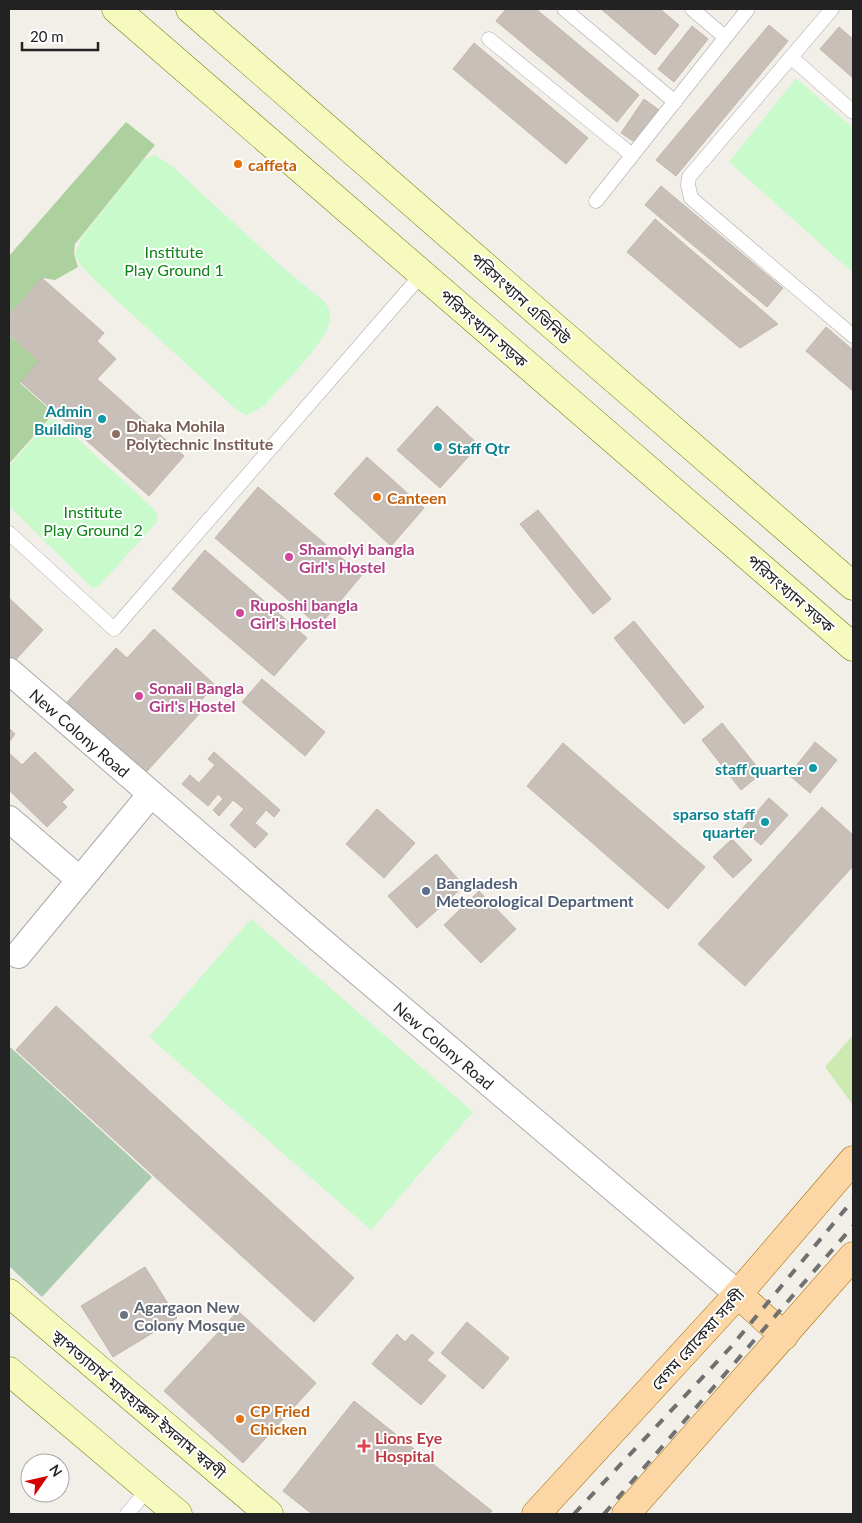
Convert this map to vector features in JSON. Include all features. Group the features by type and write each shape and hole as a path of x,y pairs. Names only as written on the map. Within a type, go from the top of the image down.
{"main road":[{"name":"বেগম রোকেয়া সরণী","path":"536,1514 738,1294 853,1160"},
{"path":"626,1514 853,1256"},
{"path":"738,1294 784,1336"}],"street":[{"name":"পরিসংখ্যান সড়ক","path":"116,9 853,647"},
{"name":"পরিসংখ্যান এভিনিউ","path":"190,9 470,252 562,335 853,586"},
{"name":"New Colony Road","path":"9,671 738,1294"},
{"path":"12,956 80,880 151,794"},
{"path":"9,819 80,880"},
{"name":"স্থাপত্যাচার্য মাযহারুল ইসলাম স্বরণী","path":"9,1293 269,1514"},
{"path":"9,1371 178,1514"}],"lane":[{"path":"564,9 675,102"},
{"path":"692,9 725,38"},
{"path":"596,201 748,9"},
{"path":"832,9 689,177 688,185 691,198 853,336"},
{"path":"489,40 632,155"},
{"path":"791,57 853,112"},
{"path":"9,533 114,629 422,274"},
{"path":"127,1514 148,1489"}],"green space":[{"path":"796,78 853,128 853,273 729,162"},
{"path":"126,122 155,145 75,244 74,254 78,267 55,280 42,278 9,315 9,256"},
{"name":"Institute Play Ground 1","path":"155,155 172,166 282,267 325,302 329,309 329,324 310,355 264,406 247,415 238,411 102,287 82,267 75,255 82,237 144,159"},
{"path":"9,335 39,361 20,383 54,413 9,464"},
{"name":"Institute Play Ground 2","path":"51,419 58,421 155,510 158,516 157,522 98,587 92,588 9,506 9,467"},
{"path":"251,919 473,1112 371,1230 149,1037"},
{"path":"853,1035 853,1105 825,1067"},
{"path":"9,1046 152,1177 42,1297 9,1266"}],"building":[{"path":"506,9 536,9 639,95 617,122 496,21"},
{"path":"601,9 660,9 679,25 655,55"},
{"path":"769,25 788,41 676,176 656,160"},
{"path":"692,26 708,39 674,82 658,69"},
{"path":"839,27 853,39 853,78 820,49"},
{"path":"474,43 588,138 566,164 453,69"},
{"path":"644,99 659,110 636,143 621,133"},
{"path":"661,186 783,288 767,307 645,205"},
{"path":"655,219 778,324 740,348 627,252"},
{"name":"Admin Building","path":"42,278 104,333 97,341 116,359 97,379 184,456 149,496 21,382 39,361 9,334 9,316"},
{"path":"826,327 853,350 853,391 806,351"},
{"name":"Staff Qtr","path":"437,406 479,445 440,488 397,450"},
{"path":"367,457 424,508 391,546 334,494"},
{"name":"Shamolyi bangla Girl's Hostel","path":"258,487 362,575 319,626 215,538"},
{"path":"538,510 611,599 593,614 520,524"},
{"name":"Ruposhi bangla Girl's Hostel","path":"205,550 307,638 274,676 172,589"},
{"path":"9,598 43,630 9,667"},
{"path":"634,621 704,707 684,724 614,638"},
{"name":"Sonali Bangla Girl's Hostel","path":"154,629 215,685 195,707 201,712 138,781 60,710 116,648 127,658"},
{"path":"262,679 325,732 305,756 242,702"},
{"path":"722,723 762,773 741,790 702,740"},
{"path":"9,728 15,734 9,742"},
{"name":"staff quarter","path":"815,742 837,760 810,793 789,775"},
{"path":"563,743 705,867 668,909 527,786"},
{"path":"35,752 74,790 62,802 67,807 47,827 9,790 9,753 22,765"},
{"path":"214,752 280,810 274,817 266,810 255,823 268,834 255,848 230,825 244,809 233,800 219,816 213,810 223,799 218,794 208,806 182,784 190,775 199,783 215,765 208,759"},
{"name":"sparso staff quarter","path":"769,798 788,815 761,845 742,829"},
{"path":"822,807 853,835 853,866 745,986 698,944"},
{"path":"377,809 415,843 384,878 346,844"},
{"name":"sparso staff quarter","path":"732,839 752,860 733,878 713,857"},
{"name":"Bangladesh Meteorological Department","path":"436,854 464,886 417,928 388,896"},
{"path":"479,891 516,929 481,963 444,925"},
{"path":"56,1006 354,1278 314,1322 16,1050"},
{"path":"145,1267 177,1318 113,1357 81,1306"},
{"path":"238,1311 316,1383 243,1463 164,1391"},
{"path":"467,1322 509,1358 483,1389 441,1353"},
{"path":"397,1334 405,1342 412,1334 434,1353 427,1360 446,1376 421,1405 372,1364"},
{"name":"Lions Eye Hospital","path":"354,1401 492,1511 489,1514 312,1514 283,1491"}],"railway":[{"path":"574,1514 730,1348 853,1200"},
{"path":"604,1514 853,1226"}],"place":[{"name":"caffeta","path":"238,164"},
{"name":"Admin Building","path":"102,419"},
{"name":"Dhaka Mohila Polytechnic Institute","path":"116,434"},
{"name":"Staff Qtr","path":"438,447"},
{"name":"Canteen","path":"377,497"},
{"name":"Shamolyi bangla Girl's Hostel","path":"289,557"},
{"name":"Ruposhi bangla Girl's Hostel","path":"240,613"},
{"name":"Sonali Bangla Girl's Hostel","path":"139,696"},
{"name":"staff quarter","path":"813,768"},
{"name":"sparso staff quarter","path":"765,822"},
{"name":"Bangladesh Meteorological Department","path":"426,891"},
{"name":"Agargaon New Colony Mosque","path":"124,1315"},
{"name":"CP Fried Chicken","path":"240,1419"},
{"name":"Lions Eye Hospital","path":"364,1446"}]}
